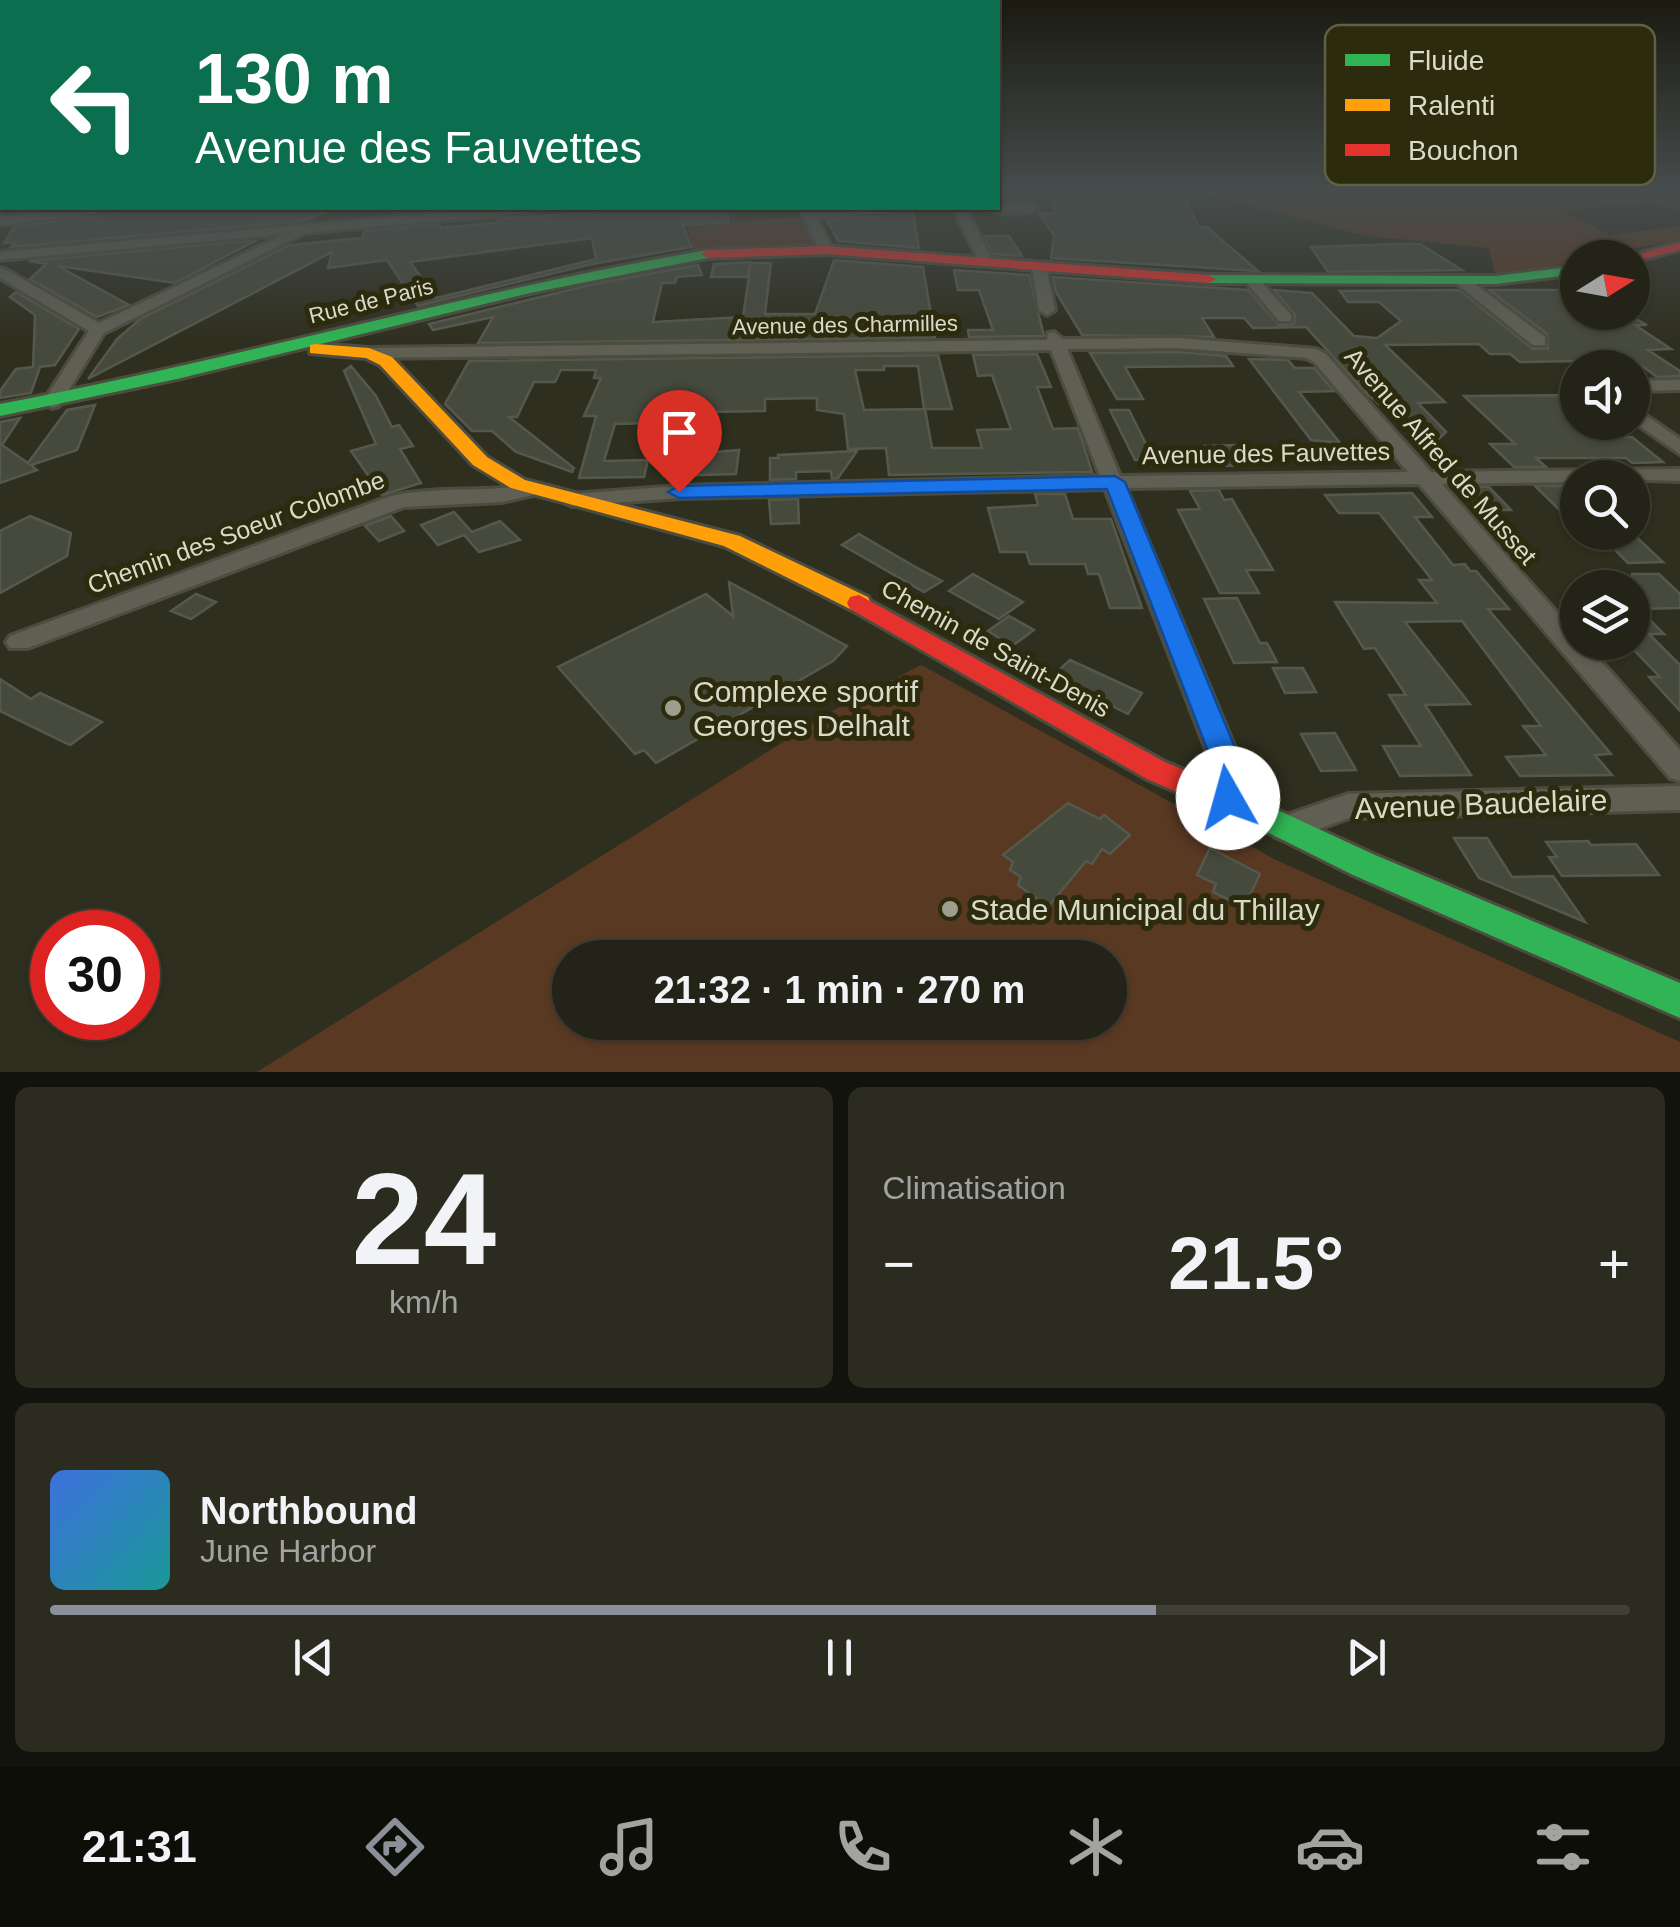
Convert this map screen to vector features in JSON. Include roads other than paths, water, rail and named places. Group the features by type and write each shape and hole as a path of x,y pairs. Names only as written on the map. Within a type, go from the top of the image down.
{"street":[{"path":"0,256 150,242"},
{"path":"52,402 98,330 281,242"},
{"path":"822,242 826,250"},
{"path":"976,242 987,263"},
{"path":"1650,254 1680,246"},
{"name":"Rue de Paris","path":"0,410 52,402 642,264 706,254 826,250 1252,280 1462,281 1560,273"},
{"path":"1039,267 1047,310"},
{"path":"0,272 98,330"},
{"path":"1252,280 1284,318"},
{"path":"1462,281 1539,341"},
{"path":"1056,341 1228,767 1228,798"},
{"name":"Avenue des Charmilles","path":"369,354 1056,341 1178,344 1310,353 1320,358"},
{"path":"304,343 318,350 369,354"},
{"name":"Chemin de Saint-Denis","path":"369,354 386,361 480,461 518,484 668,522 761,552 1158,770 1680,1001"},
{"name":"Avenue Alfred de Musset","path":"1320,358 1680,770"},
{"path":"1650,386 1680,386"},
{"path":"1650,426 1680,448"},
{"name":"Avenue des Fauvettes","path":"572,500 679,492 1115,482 1680,475"},
{"name":"Chemin des Soeur Colombe","path":"18,642 400,501 437,495 514,496 536,490"},
{"name":"Avenue Baudelaire","path":"1286,828 1348,806 1680,798"}],"place":[{"name":"Complexe sportif Georges Delhalt","path":"673,708"},
{"name":"Stade Municipal du Thillay","path":"950,909"}]}
